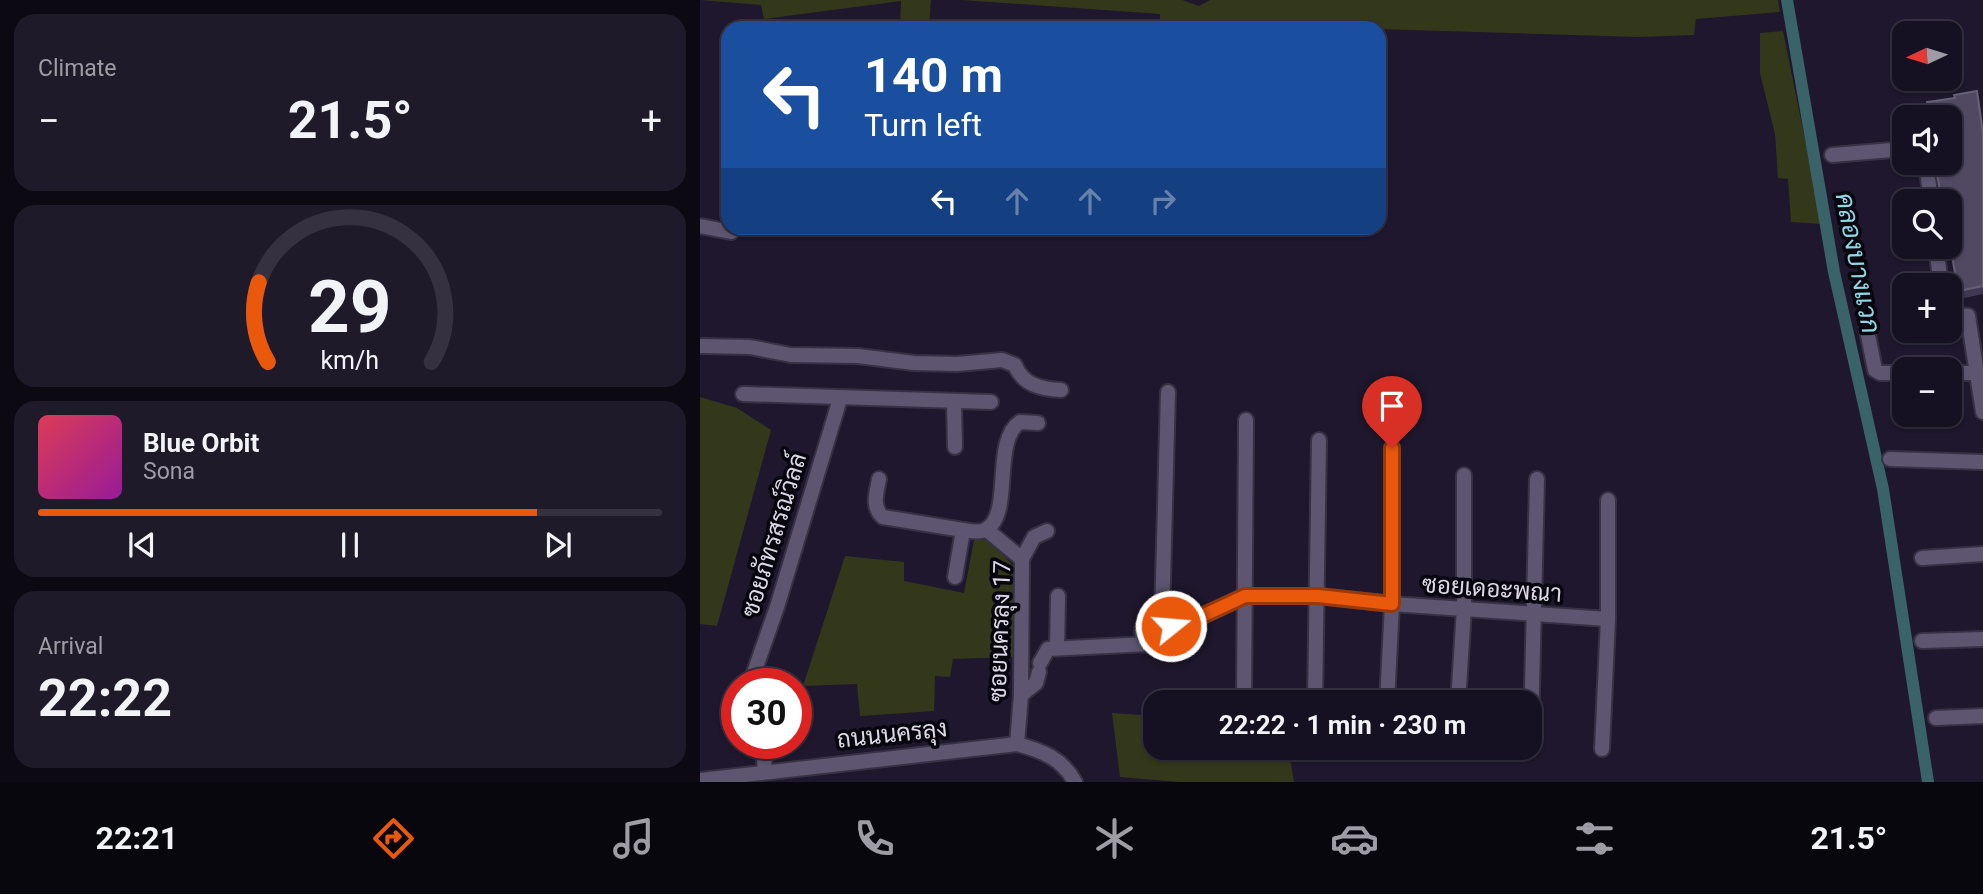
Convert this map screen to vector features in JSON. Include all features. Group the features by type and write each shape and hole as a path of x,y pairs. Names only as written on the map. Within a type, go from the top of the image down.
{"street":[{"path":"1832,155 1892,150"},
{"path":"700,226 721,230"},
{"path":"1975,316 1983,412"},
{"path":"1867,330 1875,370 1892,373"},
{"path":"700,346 750,347 791,355 858,356 914,363 957,364 1002,360 1015,365 1017,371 1034,387 1061,390"},
{"path":"1962,373 1978,373"},
{"path":"1162,618 1168,392"},
{"path":"743,394 991,402"},
{"name":"ซอยภัทรสรณ์วิลล์","path":"756,668 777,607 840,399"},
{"path":"954,402 955,447"},
{"path":"1244,690 1246,420"},
{"path":"879,479 875,505 877,512 883,517 963,530 987,530 1000,505 1006,445 1011,429 1020,422 1038,423"},
{"path":"1315,690 1319,440"},
{"path":"1388,690 1392,604 1392,448"},
{"path":"1890,459 1983,462"},
{"path":"1459,690 1464,609 1464,475"},
{"path":"1532,690 1537,479"},
{"path":"1602,749 1608,620 1608,500"},
{"path":"955,577 963,530"},
{"path":"987,530 1022,559"},
{"name":"ซอยนครลุง 17","path":"1017,744 1021,695 1022,559 1034,537 1047,531"},
{"path":"1922,558 1983,554"},
{"path":"1021,695 1036,683 1048,649 1057,649 1058,596"},
{"name":"ซอยเดอะพณา","path":"1057,649 1164,645 1170,639 1172,630 1245,596 1318,596 1608,620"},
{"path":"1149,644 1143,637 1145,623 1153,617 1169,622 1172,630"},
{"path":"1922,640 1983,639"},
{"path":"1936,718 1983,716"},
{"name":"ถนนนครลุง","path":"700,780 1017,744 1041,750 1062,762 1075,782"},
{"path":"764,759 765,772"}],"green space":[{"path":"700,0 931,0 930,21 900,21 901,1 764,19 761,5"},
{"path":"961,0 1182,0 1199,6 1210,0 1778,0 1780,12 1696,19 1694,35 1638,37 1386,29 1386,21 1160,21 1160,14"},
{"path":"1783,31 1822,224 1791,222 1788,179 1778,178 1775,134 1760,73 1760,33"},
{"path":"700,397 737,408 771,430 717,626 700,624"},
{"path":"986,535 1015,568 1013,657 953,659 950,677 935,676 934,711 860,716 857,684 812,686 812,668 809,668 845,556 904,562 904,581 964,593 974,540"},
{"path":"1112,713 1143,715 1143,760 1290,760 1294,782 1179,782 1120,777"}],"building":[{"path":"1977,91 1983,134 1983,286 1962,290 1962,273 1955,273 1953,259 1962,259 1962,189 1940,189 1937,175 1962,175 1962,105 1927,105 1927,102 1955,98 1954,95"}],"waterway":[{"name":"คลองบางแวก","path":"1787,0 1834,272 1883,489 1928,782"}],"route":[{"path":"1171,626 1172,630 1245,596 1318,596 1392,604 1392,448"}]}
